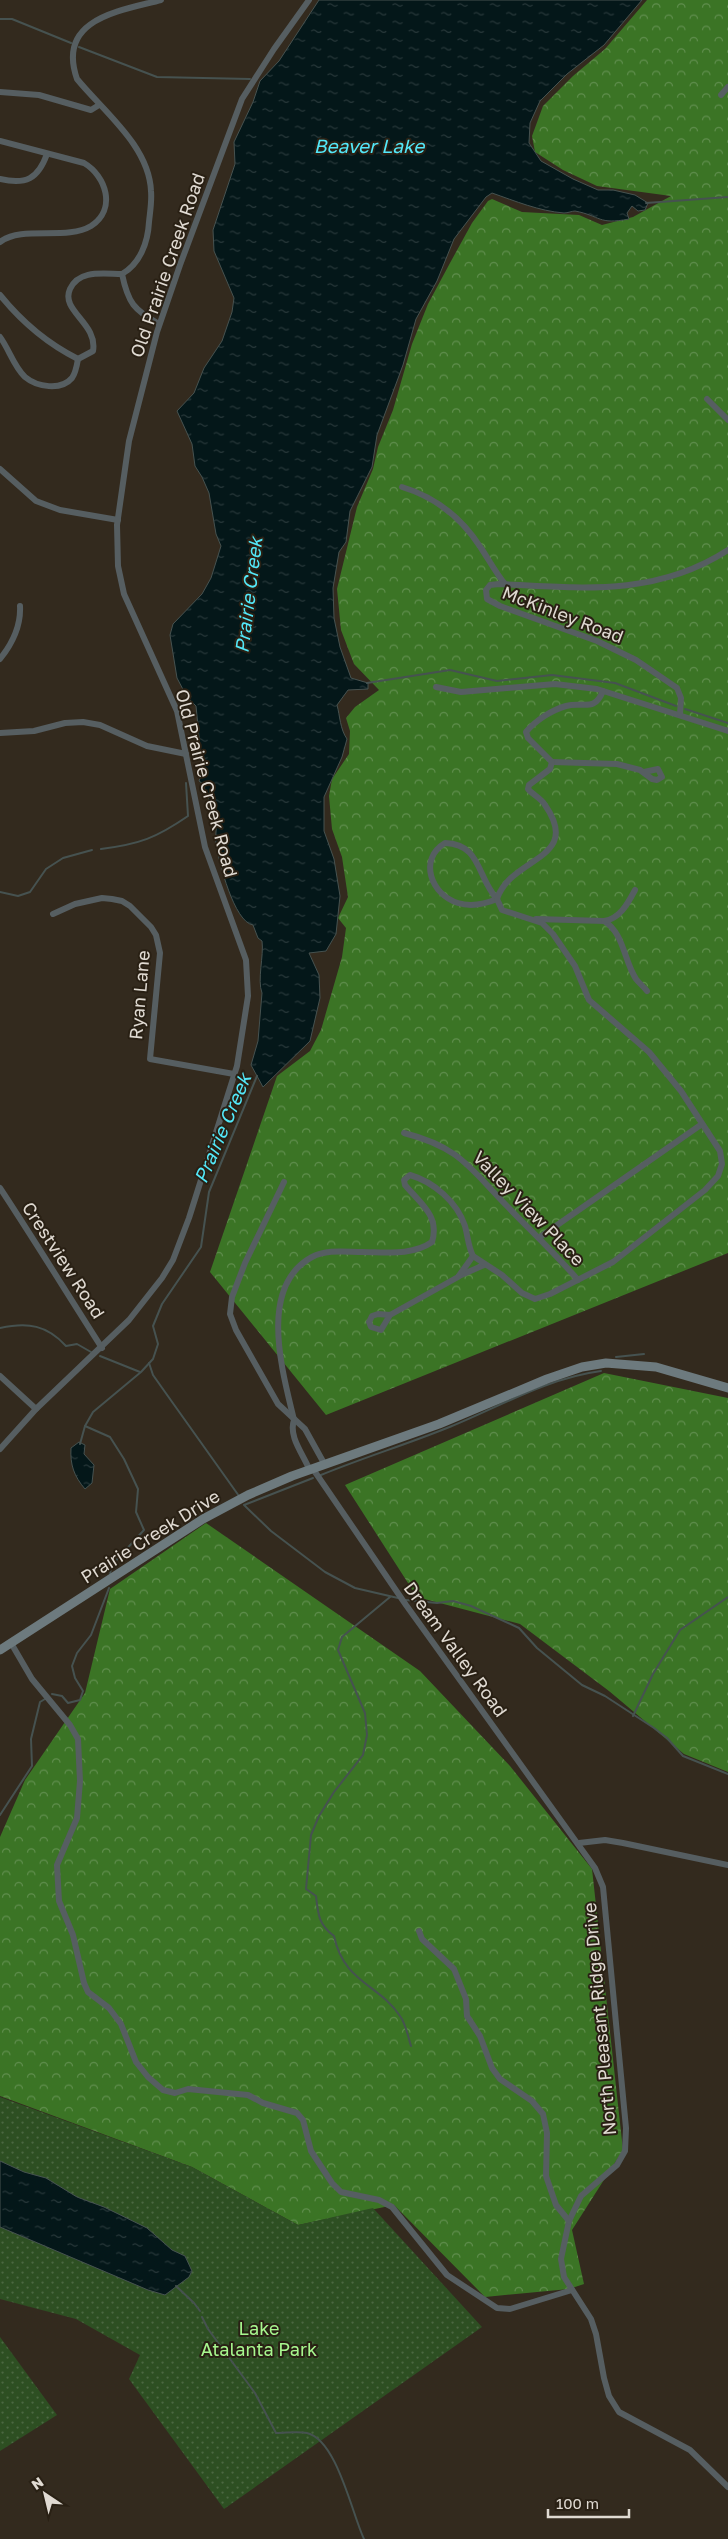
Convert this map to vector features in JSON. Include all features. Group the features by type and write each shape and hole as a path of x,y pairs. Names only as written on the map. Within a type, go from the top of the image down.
{"main road":[{"name":"Prairie Creek Drive","path":"0,1650 214,1513 269,1485 439,1424 546,1379 582,1367 606,1363 656,1367 728,1388"}],"street":[{"path":"0,337 25,376 40,385 64,384 73,377 78,360 93,350 94,341 92,333 69,301 68,292 74,280 83,276 122,274 131,269 141,253 148,233 151,191 147,171 133,143 98,106 77,79 72,66 72,53 79,34 88,24 104,17 161,0"},
{"name":"Old Prairie Creek Road","path":"0,1450 36,1409 102,1348 146,1300 173,1260 189,1218 234,1074 248,996 246,960 205,847 177,711 124,594 118,566 118,520 129,442 160,324 242,99 274,49 309,0"},
{"path":"721,95 728,87"},
{"path":"0,92 39,95 90,110 98,106"},
{"path":"0,141 84,163 95,170 107,193 105,206 100,218 90,226 74,232 13,236 0,242"},
{"path":"0,179 22,182 32,178 42,167 47,154"},
{"path":"122,274 131,304 141,314 160,324"},
{"path":"0,295 33,329 62,351 78,360"},
{"path":"706,399 728,420"},
{"path":"0,469 36,501 60,510 118,520"},
{"path":"402,487 428,497 460,520 472,533 505,584 590,588 647,584 684,573 728,550"},
{"name":"McKinley Road","path":"505,584 490,585 485,593 488,599 500,606 618,650 677,688 681,698 680,714"},
{"path":"0,659 17,630 21,617 20,606"},
{"path":"436,687 462,692 555,684 603,691 652,708 680,714 728,731"},
{"path":"603,691 598,701 591,705 568,705 532,725 526,732 528,738 552,762 601,762 632,767 644,772"},
{"path":"0,733 34,731 65,723 84,722 100,725 147,746 186,754"},
{"path":"497,899 501,887 555,844 558,832 545,804 528,789 529,785 550,769 552,762"},
{"path":"458,1277 473,1256 502,1275 522,1292 535,1299 550,1294 613,1262 650,1231 705,1190 725,1170 720,1151 681,1091 649,1052 589,1000 575,966 565,949 542,922 502,910 497,899 485,884 477,862 469,850 458,843 445,842 436,848 431,856 430,867 435,883 447,897 458,903 469,905 497,899"},
{"path":"535,919 604,921 615,916 626,907 635,890"},
{"name":"Ryan Lane","path":"53,914 74,904 102,898 122,901 130,906 151,926 156,935 160,954 150,1059 234,1074"},
{"path":"604,921 616,932 636,978 647,991"},
{"path":"540,1237 702,1124"},
{"name":"Valley View Place","path":"404,1133 439,1145 467,1162 506,1205 540,1237 578,1280"},
{"name":"Dream Valley Road","path":"473,1256 459,1212 435,1188 420,1178 410,1175 404,1180 405,1185 430,1214 436,1229 432,1242 422,1249 404,1252 332,1252 313,1257 297,1269 285,1288 279,1310 278,1331 294,1420 292,1426 294,1438 311,1470 406,1605 579,1843"},
{"path":"284,1182 245,1263 232,1297 230,1314 236,1330 278,1404 305,1429 325,1465"},
{"name":"Crestview Road","path":"0,1188 50,1262 66,1293 102,1348"},
{"path":"390,1315 458,1277 484,1265"},
{"path":"0,1376 36,1409"},
{"path":"11,1643 32,1679 70,1725 78,1740 80,1774 78,1818 57,1865 59,1901 73,1935 84,1984 88,1992 109,2008 120,2024 136,2062 148,2077 163,2090 175,2092 188,2089 248,2095 263,2103 297,2113 303,2120 311,2152 332,2183 341,2192 379,2200 392,2206 447,2274 497,2308 510,2309 572,2290"},
{"path":"579,1843 605,1840 728,1865"},
{"name":"North Pleasant Ridge Drive","path":"579,1843 595,1868 603,1887 625,2151 617,2165 580,2196 569,2221 561,2259 564,2277 591,2319 609,2396 619,2412 690,2450 728,2487"},
{"path":"419,1931 422,1939 454,1969 466,2000 467,2016 480,2036 492,2068 505,2083 532,2101 542,2114 548,2133 546,2176 556,2205 569,2221"}],"green space":[{"path":"647,0 728,0 728,1253 326,1415 210,1272 277,1076 310,1051 321,1030 342,957 346,928 338,918 348,897 342,857 332,829 329,796 332,779 349,754 350,731 346,718 355,707 379,690 354,664 341,630 337,589 357,507 373,469 378,447 393,410 412,344 428,304 472,223 488,201 492,199 522,212 579,215 602,225 633,217 671,196 597,186 563,170 535,152 532,136 543,106 573,76 605,49"},
{"path":"604,1373 728,1398 728,1772 684,1754 609,1691 520,1624 417,1597 345,1485"},
{"path":"206,1523 420,1671 510,1766 592,1869 623,2150 572,2230 584,2284 569,2289 485,2297 394,2205 298,2225 192,2167 0,2096 0,1837 25,1780 85,1693 110,1589"},
{"name":"Lake Atalanta Park","path":"0,2097 192,2167 298,2225 373,2208 482,2327 224,2509 129,2379 140,2355 76,2319 0,2299"},
{"path":"0,2337 57,2415 0,2451"}],"water":[{"name":"Beaver Lake","path":"319,0 642,0 604,45 567,74 540,101 530,123 529,143 541,161 573,179 598,190 613,190 635,195 648,203 645,210 638,211 632,206 627,213 629,219 611,221 575,211 564,213 545,210 492,193 486,197 454,239 437,281 416,319 403,365 377,435 372,467 350,511 346,542 339,552 333,588 334,618 340,647 351,678 368,683 368,689 348,690 337,705 347,739 342,757 324,797 324,831 334,859 340,896 336,934 326,951 309,953 319,975 320,998 310,1041 263,1087 251,1065 258,1041 262,993 260,982 262,941 258,938 253,925 246,921 234,903 220,864 216,844 215,816 203,784 199,781 201,776 201,757 196,706 187,697 177,678 170,635 173,624 202,594 211,578 221,546 216,534 209,493 195,466 192,444 177,411 194,393 204,368 222,341 232,312 234,298 214,251 213,230 235,164 234,142 253,102 260,81 279,61"},
{"path":"79,1442 85,1445 84,1454 94,1465 92,1483 85,1489 75,1475 71,1460 71,1448"},
{"path":"0,2161 24,2172 46,2178 77,2197 104,2207 147,2228 172,2250 185,2256 192,2271 189,2277 165,2295 148,2290 0,2227"}],"waterway":[{"path":"0,19 12,19 71,43"},
{"path":"79,47 157,77 250,79"},
{"path":"646,203 728,197"},
{"path":"367,683 450,670 497,681 552,675 615,683 676,706"},
{"path":"685,709 728,723"},
{"path":"101,849 127,845 147,839 188,816 186,783"},
{"path":"0,892 18,896 30,892 46,869 63,858 92,850"},
{"name":"Prairie Creek","path":"110,1576 111,1566 144,1530 136,1512 138,1489 124,1459 110,1437 85,1426 93,1412 141,1372 153,1359 158,1344 153,1326 162,1304 201,1247 209,1192 257,1076"},
{"path":"0,1328 19,1325 44,1329 52,1333 66,1346 77,1344 91,1352"},
{"path":"616,1357 644,1354"},
{"path":"100,1356 140,1372"},
{"path":"149,1363 153,1375 239,1496"},
{"path":"321,1475 447,1428 542,1387 561,1380 601,1371"},
{"path":"80,1444 85,1426"},
{"path":"313,1478 244,1505 271,1531 325,1572 355,1588 398,1598"},
{"name":"Prairie Creek","path":"52,1694 62,1696 68,1703 80,1700 83,1691 75,1678 72,1666 77,1653 91,1635 109,1588"},
{"path":"390,1597 342,1637 338,1650 365,1713 367,1735 363,1755 334,1792 319,1816 311,1835 306,1889 316,1896 322,1924 334,1936 339,1952 346,1964 354,1974 392,2005 404,2023 411,2046"},
{"path":"633,1716 653,1674 680,1630 728,1597"},
{"path":"406,1600 437,1603 453,1601 471,1606 519,1628 537,1648 582,1685 605,1696 654,1728 667,1738 683,1756 728,1774"},
{"name":"Prairie Creek","path":"0,1815 32,1766 31,1739 40,1702 45,1699"},
{"path":"176,2286 200,2311"},
{"path":"202,2317 208,2329 255,2393 276,2433 307,2433 318,2439 327,2449 342,2479 364,2539"}]}
